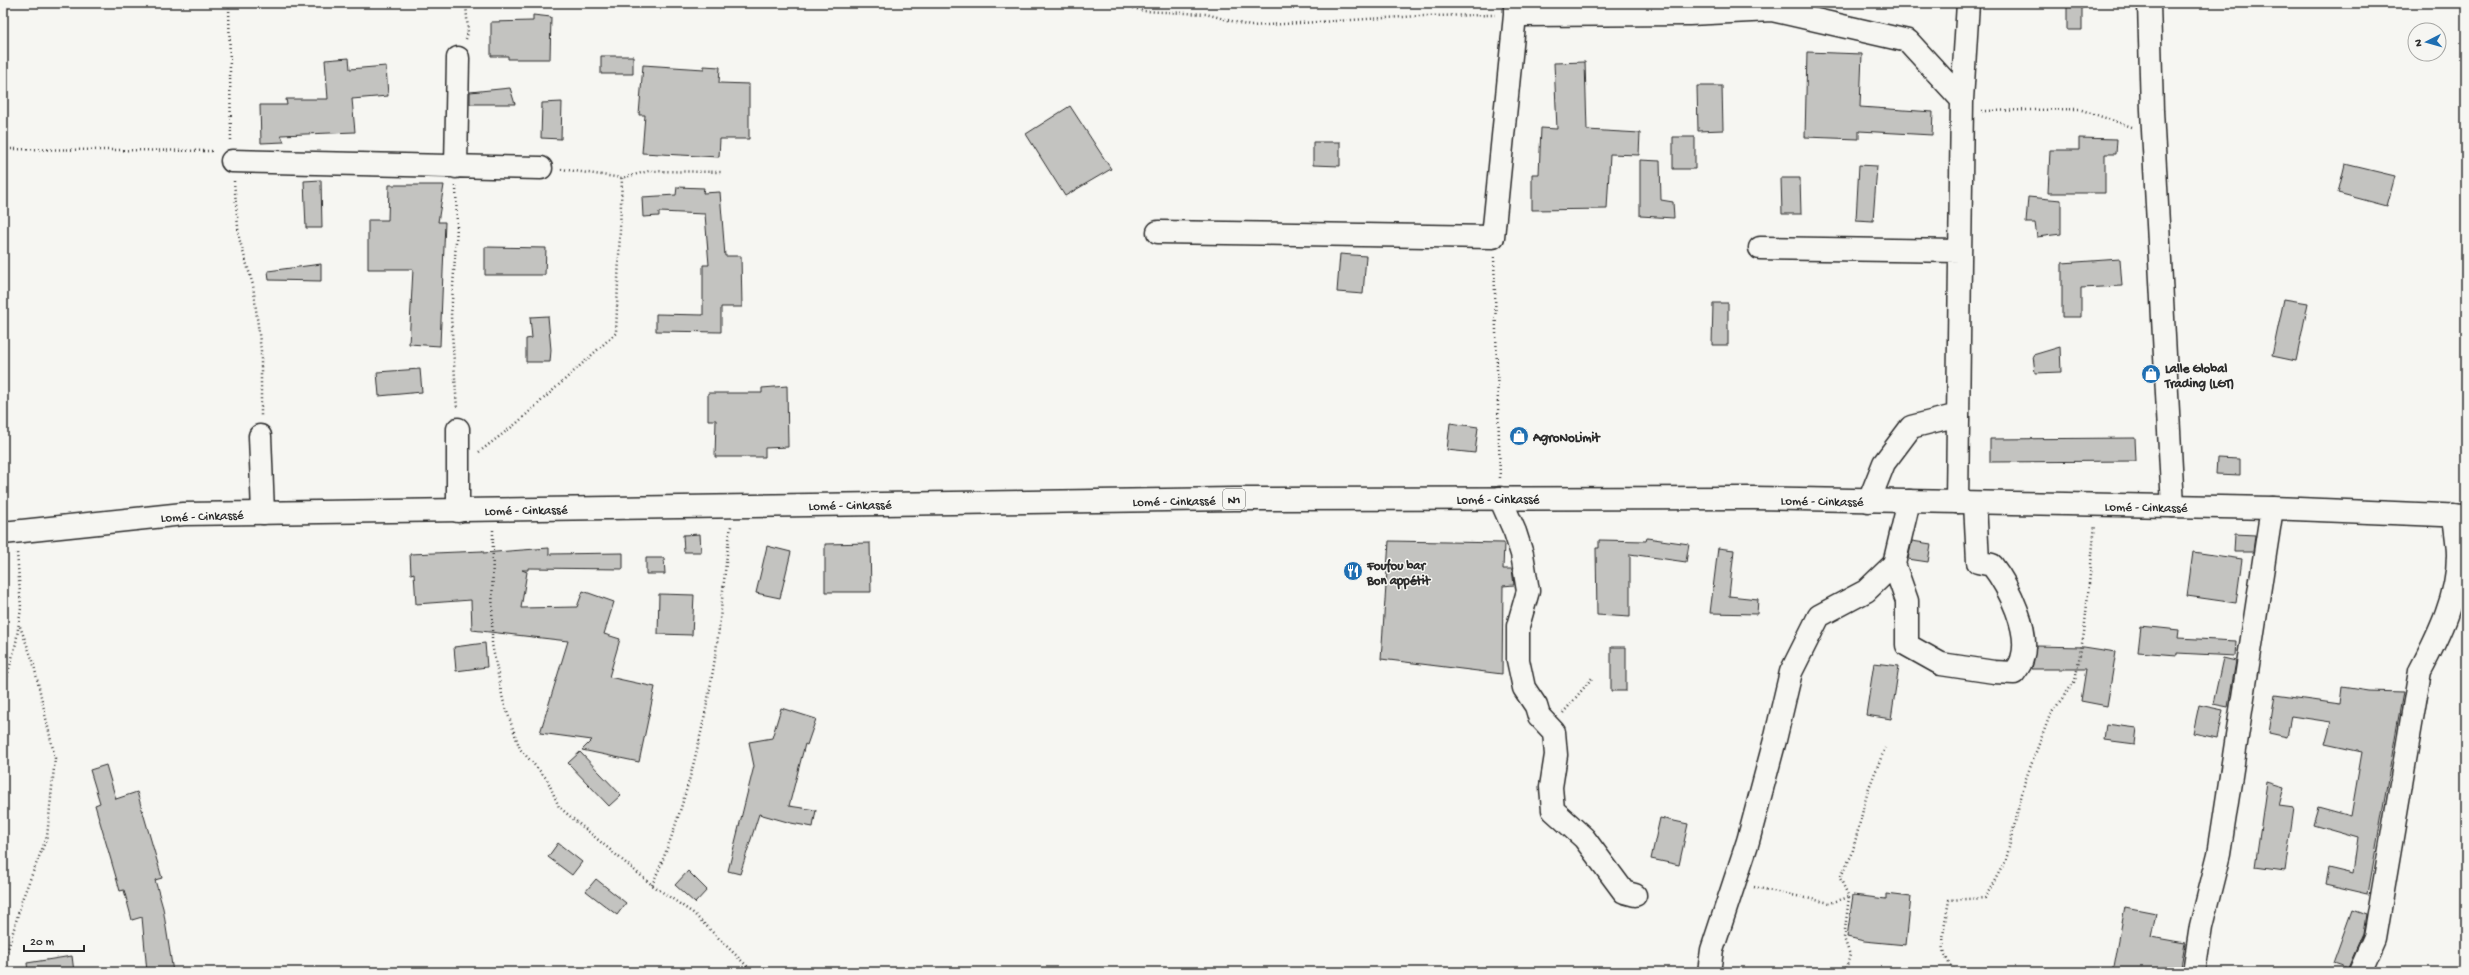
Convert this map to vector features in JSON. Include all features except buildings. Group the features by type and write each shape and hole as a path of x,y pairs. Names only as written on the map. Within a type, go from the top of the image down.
{"main road":[{"path":"1894,564 1907,601 1907,644 1941,664 1994,672 2014,673 2022,659 2025,636 2015,606 2001,577 1992,565 1978,562 1966,502 1958,415 1962,106 1968,3"},
{"path":"2149,3 2153,134 2173,506"},
{"path":"1158,232 1493,237 1515,9 1689,14 1772,7 1908,41 1962,106"},
{"path":"456,167 458,58"},
{"path":"231,156 456,167 541,168"},
{"path":"1760,248 1960,251"},
{"path":"1869,501 1884,463 1911,427 1958,415"},
{"path":"458,429 458,510"},
{"path":"260,436 262,513"},
{"path":"1500,498 1515,532 1522,554 1528,591 1518,626 1518,660 1524,688 1536,706 1539,716 1554,732 1556,755 1551,787 1553,810 1584,838 1624,892 1635,895"},
{"name":"Lomé - Cinkassé","path":"9,533 183,514 1234,499 1500,498 1909,501 2272,508 2460,515"},
{"path":"1709,972 1712,950 1763,789 1791,672 1819,616 1866,591 1894,564 1909,501"},
{"path":"2194,972 2201,926 2219,854 2272,508"},
{"path":"2360,972 2377,931 2420,671 2436,640 2452,596 2458,556 2460,515"}],"path":[{"path":"229,3 231,156 239,238 253,286 261,350 260,436"},
{"path":"458,58 468,33 466,3"},
{"path":"1118,3 1143,11 1206,14 1250,26 1515,9"},
{"path":"1962,106 2079,109 2153,134"},
{"path":"3,149 231,156"},
{"path":"456,167 457,227 451,316 458,429"},
{"path":"541,168 586,171 622,178 649,171 722,172"},
{"path":"458,468 517,423 616,333 622,178"},
{"path":"1493,237 1500,498"},
{"path":"1957,972 1949,965 1942,944 1950,900 1985,898 2006,860 2025,781 2050,715 2075,681 2084,633 2097,505"},
{"path":"652,885 667,851 702,726 712,675 722,586 735,506"},
{"path":"493,510 492,644 502,700 520,749 547,779 559,806 652,885 693,913 753,972"},
{"path":"3,692 16,643 21,608 9,533"},
{"path":"3,967 23,897 47,837 55,758 33,661 19,624"},
{"path":"1549,728 1592,678"},
{"path":"1845,972 1850,955 1844,938 1849,897 1840,878 1852,854 1868,790 1885,748"},
{"path":"1734,884 1764,888 1830,903 1849,897"}],"place":[{"name":"Lalle Global Trading (LGT)","path":"2151,374"},
{"name":"AgroNoLimit","path":"1519,436"},
{"name":"Foufou bar Bon appétit","path":"1353,571"}]}
